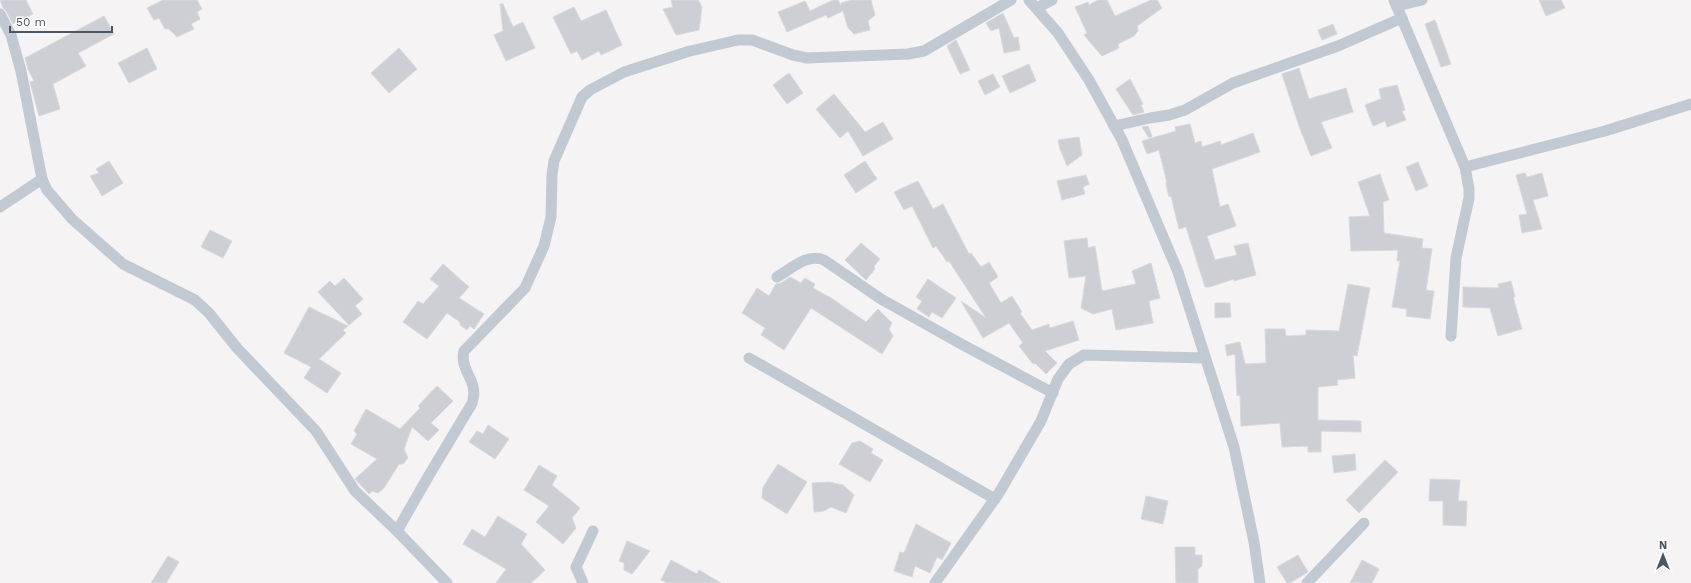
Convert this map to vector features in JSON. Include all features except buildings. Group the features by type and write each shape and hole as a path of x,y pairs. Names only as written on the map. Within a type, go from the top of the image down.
{"street":[{"path":"397,530 474,399 473,383 463,362 464,351 525,288 544,246 551,217 552,175 554,161 582,97 590,90 624,72 690,51 738,40 752,40 793,55 808,58 908,54 924,51 1011,0"},
{"path":"1052,0 1033,4 1058,32 1089,80 1122,140 1178,272 1234,447 1254,542 1260,583"},
{"path":"1422,0 1396,3 1465,167 1469,189 1456,258 1451,336"},
{"path":"0,14 11,35 22,71 42,179 47,190 72,219 123,264 195,300 209,313 237,348 316,431 355,491 397,530 447,583"},
{"path":"1114,126 1169,115 1185,110 1233,83 1338,46 1402,18"},
{"path":"1465,167 1605,131 1691,104"},
{"path":"0,207 42,179"},
{"path":"777,277 808,259 814,257 824,260 881,299 1053,393"},
{"path":"935,583 995,499 1041,421 1058,379 1069,364 1084,355 1205,358"},
{"path":"749,358 995,499"},
{"path":"1307,583 1364,523"},
{"path":"583,583 576,567 593,530"}]}
